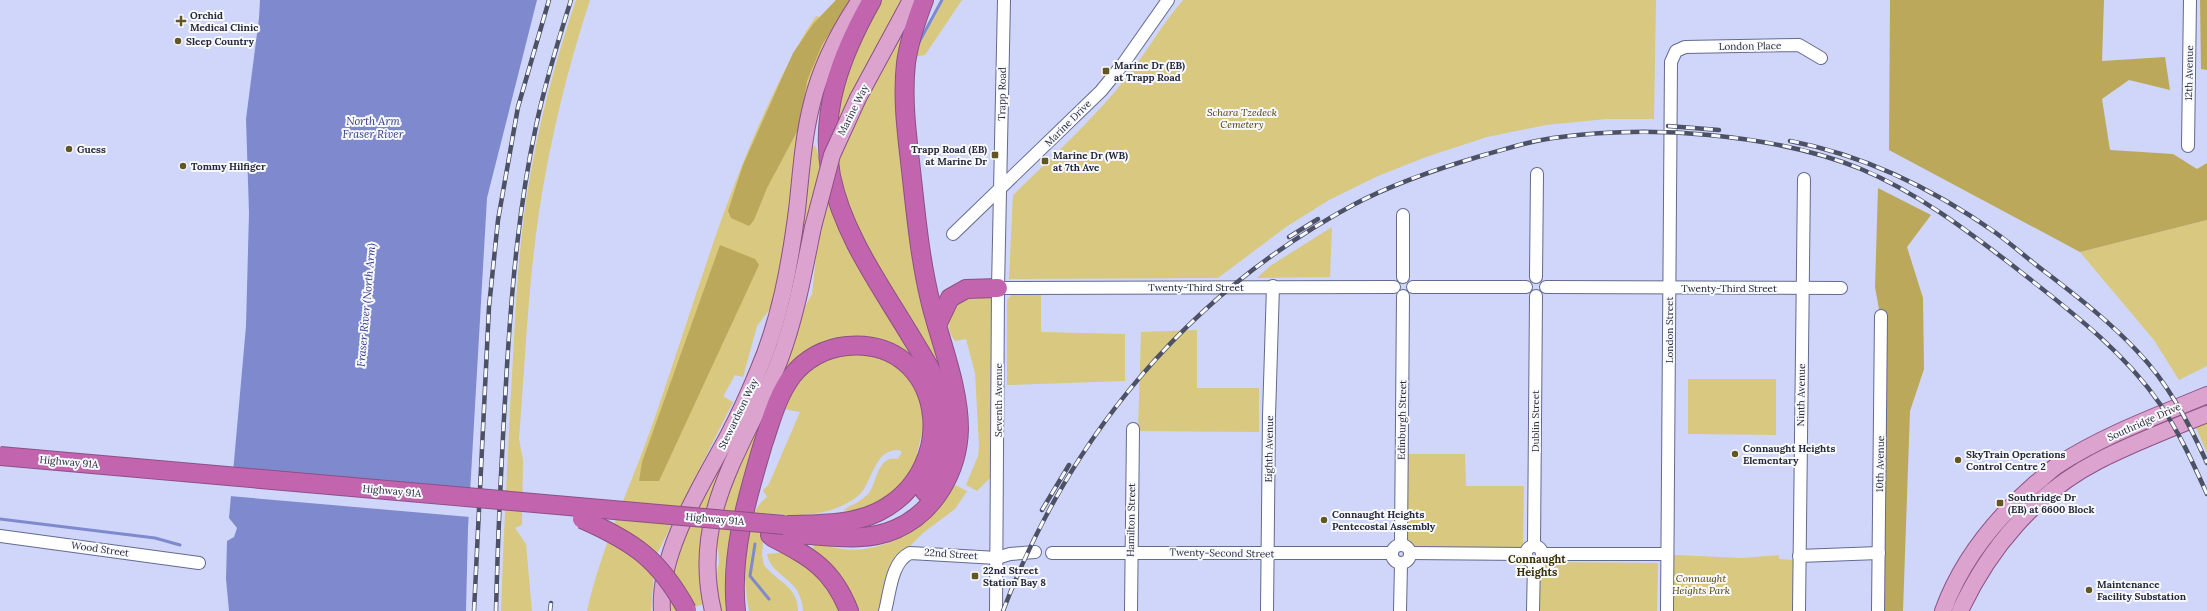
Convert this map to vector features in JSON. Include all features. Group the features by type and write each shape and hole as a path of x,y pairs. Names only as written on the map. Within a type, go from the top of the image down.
{"highway":[{"path":"779,534 828,530 855,530 881,524 892,519 913,504 932,482 938,469 946,440 945,408 933,376 852,234 842,214 831,176 828,141 833,93 846,49 872,0"},
{"path":"779,534 854,538 883,534 910,522 932,501 942,489 955,459 958,421 954,391 922,258 906,120 906,64 910,40 924,0"},
{"path":"937,325 950,298 966,289 998,288"},
{"path":"736,611 735,599 737,552 743,516 771,418 781,394 793,376 809,359 838,346 867,346 891,354 902,361 919,380 930,404 933,432 931,447 920,476 898,500 877,512 838,522 779,534"},
{"name":"Highway 91A","path":"0,456 779,534"},
{"name":"Highway 91A","path":"0,467 582,519 779,534"},
{"path":"582,519 620,536 644,553 670,582 687,610"},
{"path":"779,534 820,566 837,586 849,611"},
{"path":"737,552 743,611"}],"main road":[{"name":"Stewardson Way","path":"662,611 664,578 678,535 703,482 744,404 770,340 787,275 797,211 805,139 816,90 834,44 860,0"},
{"name":"Marine Way","path":"813,226 832,155 858,98 911,0"},
{"name":"Stewardson Way","path":"713,611 708,580 708,546 714,509 735,454 772,377 785,344 800,291 813,226"},
{"name":"Southridge Drive","path":"1943,611 1971,556 1987,533 2005,512 2058,465 2117,432 2207,395"},
{"name":"Southridge Drive","path":"1960,611 1980,572 1993,552 2023,516 2066,481 2096,462 2134,443 2207,414"},
{"path":"2023,516 2028,491"}],"street":[{"name":"Trapp Road","path":"1001,188 1004,0"},
{"name":"Marine Drive","path":"954,234 1101,91 1123,64 1168,0"},
{"name":"12th Avenue","path":"2188,146 2190,0"},
{"name":"London Place","path":"1676,51 1685,47 1799,45 1821,58"},
{"name":"London Street","path":"1667,611 1670,76 1671,62 1676,51"},
{"path":"1536,277 1537,174"},
{"name":"Ninth Avenue","path":"1799,611 1804,179"},
{"name":"Seventh Avenue","path":"996,611 998,288 1001,188"},
{"path":"1403,215 1404,277"},
{"path":"1404,277 1411,281 1413,287 1411,292 1403,296 1396,292 1394,287 1395,281 1404,277"},
{"path":"1536,277 1542,279 1546,287 1544,292 1536,296 1531,294 1526,287 1528,281 1536,277"},
{"name":"Twenty-Third Street","path":"998,288 1273,286 1394,287"},
{"name":"Eighth Avenue","path":"1267,611 1273,286"},
{"path":"1413,287 1526,287"},
{"name":"Twenty-Third Street","path":"1546,287 1841,288"},
{"name":"Edinburgh Street","path":"1401,544 1403,296"},
{"name":"Dublin Street","path":"1533,611 1536,296"},
{"name":"10th Avenue","path":"1878,611 1881,316"},
{"name":"Hamilton Street","path":"1131,611 1134,429"},
{"name":"Wood Street","path":"0,536 199,563"},
{"path":"1401,544 1408,548 1410,553 1409,559 1401,563 1395,561 1392,553 1394,548 1401,544"},
{"name":"22nd Street","path":"885,611 896,567 906,555 915,552 997,558"},
{"path":"997,558 1010,554 1035,552"},
{"name":"Twenty-Second Street","path":"1052,553 1392,553"},
{"path":"1410,553 1668,554"},
{"path":"1800,556 1879,553"},
{"path":"1400,611 1401,563"}],"green space":[{"path":"576,0 590,0 560,105 548,158 535,240 529,297 519,439 523,460 522,525 515,528 526,544 532,611 501,611 510,409 521,239 533,160 543,114 555,68"},
{"path":"836,0 853,0 800,126 781,264 770,309 757,326 743,377 735,375 724,395 724,397 733,402 655,558 651,611 587,611 593,586 609,537 646,441 721,221 739,173 759,125 805,33 816,16 820,17"},
{"path":"878,0 905,0 906,26 901,49 945,379 868,254 840,188 833,132 850,55"},
{"path":"944,0 962,0 925,55 913,57"},
{"name":"Schara Tzedeck Cemetery","path":"1183,0 1656,0 1654,119 1606,119 1546,125 1487,137 1426,157 1378,176 1329,200 1286,227 1218,278 1009,279 1013,195 1072,138 1114,93"},
{"path":"812,145 816,147 823,172 921,366 881,343 872,340 853,338 779,386 731,611 720,611 716,579 719,562 717,537 721,509 801,314 812,294 818,237 791,306 702,562 703,604 684,611 666,611 676,553 749,402 809,146"},
{"path":"2207,220 2207,366 2179,380 2154,340 2080,252"},
{"path":"1332,227 1330,277 1257,278 1270,266"},
{"path":"1012,294 1041,295 1041,332 1125,334 1125,381 1007,385 1007,300"},
{"path":"991,296 990,478 977,491 966,485 978,456 979,446 975,373 966,339 955,341 949,329 949,323 952,312 963,297"},
{"path":"1197,330 1197,388 1259,388 1259,432 1138,431 1141,332"},
{"path":"862,352 891,362 905,374 922,399 925,428 920,440 916,460 904,482 884,500 859,512 843,510 857,503 866,496 872,488 882,465 891,459 898,459 902,452 899,450 891,451 884,455 874,468 859,495 838,508 814,514 802,515 765,513 762,555 764,565 791,590 795,596 798,611 749,611 745,583 745,550 747,534 758,507 767,497 763,490 769,484 800,412 783,409 791,393 813,366 832,357"},
{"path":"1688,379 1776,379 1776,435 1688,434"},
{"path":"2207,420 2207,453 2195,425"},
{"path":"1405,454 1465,454 1466,486 1524,486 1523,550 1404,550"},
{"path":"955,485 967,491 955,509 923,533 910,546 896,555 881,611 857,611 825,562 812,549 815,544 858,550 892,542 917,528 938,508"},
{"path":"780,548 816,574 830,590 838,611 803,611 801,600 797,591 792,584 774,569 767,554 779,553"},
{"name":"Connaught Heights Park","path":"1674,555 1743,558 1779,555 1779,559 1794,560 1794,611 1673,611"},
{"path":"1540,562 1658,563 1657,611 1539,611"}],"shaded area":[{"path":"836,0 851,0 822,45 807,81 800,126 767,188 754,220 749,226 731,218 728,211 743,165 793,53 813,24"},
{"path":"1890,0 2104,0 2102,61 2165,57 2170,90 2129,80 2102,99 2110,150 2173,154 2197,169 2207,163 2207,220 2080,252 1889,150"},
{"path":"2200,0 2207,0 2207,70 2201,69"},
{"path":"1878,188 1931,215 1907,247 1923,298 1924,369 1910,411 1903,611 1879,611 1884,337 1875,287"},
{"path":"720,245 755,259 759,265 659,481 639,481 642,462"}],"water":[{"name":"North Arm Fraser River","path":"260,0 537,0 487,198 468,528 466,611 229,611 226,579 227,541 234,537 237,528 229,518 246,326 249,213 246,119"}],"pier":[{"path":"231,468 473,489 470,517 229,496"}],"waterway":[{"path":"917,46 942,0"},
{"path":"0,519 155,538 180,545"},
{"path":"755,544 750,576 769,599"}],"railway":[{"path":"474,611 489,307 498,220 518,107 549,0"},
{"path":"496,611 500,488 507,366 511,305 521,215 530,156 540,110 552,62 571,0"},
{"path":"1668,126 1719,130"},
{"path":"1003,611 1030,547 1062,487 1099,430 1141,376 1187,327 1238,282 1293,241 1353,205 1401,183 1434,171 1518,145 1572,136 1631,132 1670,132 1709,135 1786,146 1824,156 1861,169 1921,200 1994,251 2072,313 2110,346 2145,384 2160,404 2180,437 2207,494"},
{"path":"1790,141 1845,155 1898,176 1948,202 2003,238 2094,311 2116,330 2148,363 2177,404 2207,463"},
{"path":"1289,237 1318,219"},
{"path":"1042,510 1069,465"},
{"path":"550,611 551,603"}],"place":[{"name":"Orchid Medical Clinic","path":"181,21"},
{"name":"Sleep Country","path":"178,41"},
{"name":"Marine Dr (EB) at Trapp Road","path":"1106,71"},
{"name":"Guess","path":"69,149"},
{"name":"Trapp Road (EB) at Marine Dr","path":"995,155"},
{"name":"Marine Dr (WB) at 7th Ave","path":"1045,161"},
{"name":"Tommy Hilfiger","path":"183,166"},
{"name":"Connaught Heights Elementary","path":"1735,454"},
{"name":"SkyTrain Operations Control Centre 2","path":"1958,460"},
{"name":"Southridge Dr (EB) at 6600 Block","path":"2000,503"},
{"name":"Connaught Heights Pentecostal Assembly","path":"1324,520"},
{"name":"22nd Street Station Bay 8","path":"975,576"},
{"name":"Maintenance Facility Substation","path":"2089,590"}],"district":[{"name":"Connaught Heights","path":"1537,565"}],"water label":[{"name":"Fraser River (North Arm)","path":"366,305"}]}
